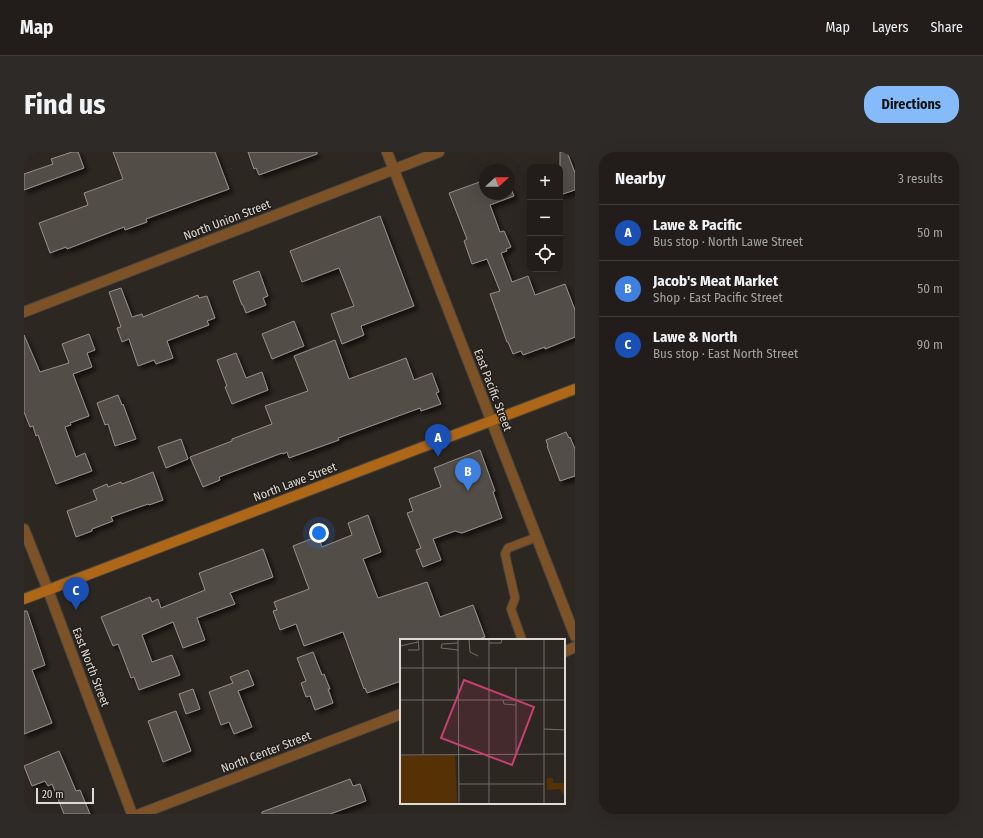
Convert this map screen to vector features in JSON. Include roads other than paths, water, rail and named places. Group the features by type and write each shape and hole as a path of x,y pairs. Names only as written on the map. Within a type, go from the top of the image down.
{"main road":[{"name":"North Lawe Street","path":"24,599 575,388"}],"street":[{"name":"East Pacific Street","path":"387,152 575,636"},
{"name":"North Union Street","path":"24,312 439,152"},
{"name":"East North Street","path":"24,529 132,814"},
{"path":"565,652 575,647"},
{"name":"North Center Street","path":"140,814 400,714"}],"lane":[{"path":"522,639 511,609 516,598 505,554 508,548 537,537"}],"place":[{"name":"Lawe & Pacific","path":"438,457"},
{"name":"Jacob's Meat Market","path":"468,491"},
{"name":"Lawe & North","path":"76,610"}]}
